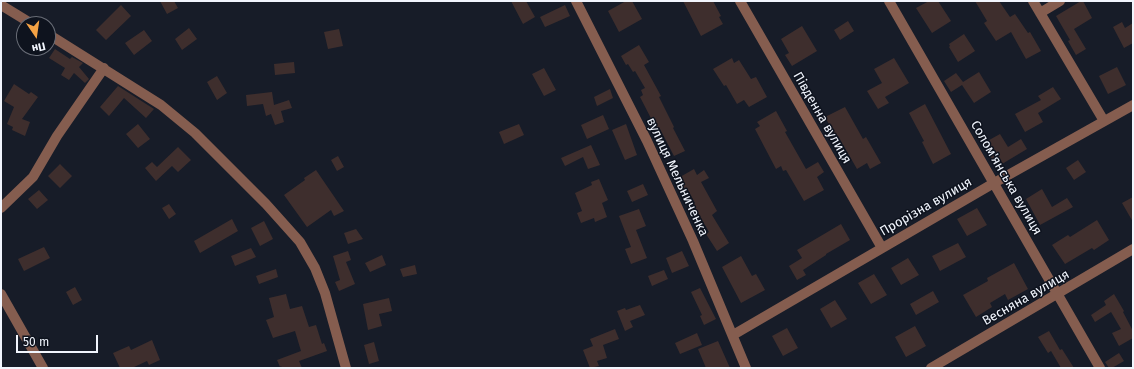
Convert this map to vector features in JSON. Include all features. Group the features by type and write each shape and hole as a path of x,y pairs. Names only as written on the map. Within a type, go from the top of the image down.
{"street":[{"name":"вулиця Мельниченка","path":"576,1 647,141 693,241 746,368"},
{"name":"Південна вулиця","path":"740,1 882,248"},
{"name":"Солом'янська вулиця","path":"889,1 1100,368"},
{"path":"1033,1 1104,121"},
{"path":"1040,13 1060,1"},
{"path":"1,5 19,16"},
{"path":"56,39 161,105 195,133 266,204 300,242 315,268 325,293 346,368"},
{"path":"1,208 34,177 57,136 104,68"},
{"name":"Прорізна вулиця","path":"733,335 994,183 1133,105"},
{"name":"Весняна вулиця","path":"931,368 1133,249"},
{"path":"1,294 43,368"}],"building":[{"path":"160,1 174,1 178,8 167,14"},
{"path":"511,1 526,1 535,17 523,24"},
{"path":"626,1 632,1 642,19 619,32 608,11"},
{"path":"683,1 713,1 721,16 719,17 723,24 701,36"},
{"path":"929,1 938,1 951,21 932,33 916,8"},
{"path":"975,1 999,1 1010,17 1015,14 1028,33 1030,32 1041,51 1026,59 1011,32 996,41 984,23 987,21"},
{"path":"1083,1 1092,18 1074,29 1086,49 1076,55 1068,41 1070,40 1056,16"},
{"path":"121,5 131,16 106,40 96,30"},
{"path":"565,5 570,16 545,27 540,17"},
{"path":"848,21 854,31 840,40 834,30"},
{"path":"1122,22 1125,28 1133,23 1133,43 1124,48 1113,27"},
{"path":"802,26 817,51 792,66 785,55 789,53 781,39"},
{"path":"189,28 197,39 182,50 175,39"},
{"path":"339,29 343,46 328,49 324,32"},
{"path":"144,30 152,41 134,55 125,43"},
{"path":"964,34 975,51 958,62 949,47 949,44"},
{"path":"639,45 649,62 644,65 661,96 659,97 685,151 674,156 659,127 656,128 640,97 643,95 641,90 645,88 635,71 633,72 628,64 626,65 621,56"},
{"path":"56,50 70,59 72,57 83,63 79,67 89,79 85,83 74,73 69,80 61,75 65,68 49,58 50,56 56,56"},
{"path":"732,58 734,63 739,60 751,79 756,77 767,97 749,107 744,100 737,104 726,85 724,86 713,69"},
{"path":"894,58 909,83 885,97 889,103 878,109 867,91 882,83 874,69"},
{"path":"294,62 295,73 275,75 274,64"},
{"path":"1117,67 1126,85 1108,94 1099,76"},
{"path":"544,68 556,90 544,96 532,74"},
{"path":"979,72 991,92 974,103 962,85 951,92 944,81 956,73 963,82"},
{"path":"217,76 227,93 217,100 207,82"},
{"path":"14,84 29,94 31,92 38,97 22,119 30,122 25,136 12,130 13,127 7,124 14,107 4,101"},
{"path":"118,86 154,109 146,118 124,98 109,116 100,107"},
{"path":"1053,87 1061,99 1038,113 1043,122 1025,132 1015,114 1041,100 1038,96"},
{"path":"610,89 613,98 597,106 594,97"},
{"path":"272,92 274,105 289,100 292,108 281,111 284,122 275,125 271,114 266,116 263,104 247,106 246,95"},
{"path":"925,104 951,154 933,164 922,142 924,141 909,113"},
{"path":"845,107 863,139 866,137 881,163 870,169 867,163 857,169 825,117"},
{"path":"776,111 787,131 785,132 806,169 818,162 824,172 817,177 824,190 804,201 786,170 783,171 781,166 776,169 755,129 760,126 757,122"},
{"path":"603,115 609,129 587,139 581,125"},
{"path":"138,124 150,139 138,148 126,134"},
{"path":"519,124 524,135 504,144 499,132"},
{"path":"626,124 637,155 625,160 612,130"},
{"path":"1000,134 1008,147 1021,139 1027,149 997,167 982,144"},
{"path":"591,145 600,165 588,169 583,157 565,166 561,158"},
{"path":"178,147 191,160 178,172 172,166 156,181 145,168 152,162 157,167"},
{"path":"338,156 344,167 337,171 331,160"},
{"path":"1078,160 1086,172 1074,180 1066,168"},
{"path":"60,164 72,176 60,188 48,176"},
{"path":"694,169 697,175 704,170 709,178 701,182 717,211 712,215 729,243 717,251 706,234 709,232 693,204 695,203 688,190 681,194 677,187 683,183 680,177"},
{"path":"316,170 344,211 334,216 331,210 307,227 284,195"},
{"path":"599,179 608,200 602,203 607,217 595,222 594,218 581,223 577,213 582,211 575,193 592,185 591,182"},
{"path":"643,184 648,195 632,202 627,191"},
{"path":"1042,189 1052,207 1067,198 1073,207 1040,225 1026,199"},
{"path":"39,190 48,200 37,209 28,199"},
{"path":"1133,197 1133,222 1122,203"},
{"path":"169,204 176,214 169,219 162,208"},
{"path":"977,208 987,225 967,236 957,219"},
{"path":"639,209 646,226 636,230 647,258 631,264 625,249 631,247 619,216"},
{"path":"232,219 238,231 200,253 194,241"},
{"path":"1097,220 1109,240 1094,250 1092,248 1065,264 1052,245 1068,235 1070,237"},
{"path":"264,221 273,239 260,246 251,228"},
{"path":"841,224 850,240 803,270 806,275 797,280 789,266 802,258 797,250"},
{"path":"356,229 363,239 348,244 344,233"},
{"path":"958,243 966,257 940,271 932,256"},
{"path":"44,247 50,258 24,271 18,259"},
{"path":"251,248 256,257 235,266 231,256"},
{"path":"348,251 351,260 346,262 355,284 339,291 335,282 340,280 333,256"},
{"path":"682,251 689,266 672,273 666,258"},
{"path":"382,255 386,265 370,272 365,263"},
{"path":"741,256 752,276 756,274 765,290 741,303 722,267"},
{"path":"908,258 919,275 901,285 891,268"},
{"path":"1014,263 1028,289 1008,300 1005,294 990,303 992,307 976,317 963,295 988,281 987,278"},
{"path":"415,265 417,274 403,277 400,269"},
{"path":"276,269 278,277 259,284 256,276"},
{"path":"664,270 668,279 652,286 648,276"},
{"path":"874,274 887,295 871,304 858,283"},
{"path":"75,287 82,300 73,305 66,292"},
{"path":"700,288 716,319 704,325 700,316 702,315 691,292"},
{"path":"933,291 939,302 916,315 910,304"},
{"path":"286,294 290,309 302,306 309,327 316,325 322,344 324,343 327,351 299,361 302,368 280,367 277,360 301,351 295,331 273,338 266,320 274,317 269,298"},
{"path":"1114,294 1133,331 1133,338 1119,346 1112,333 1121,329 1111,312 1095,322 1091,315 1106,305 1104,301"},
{"path":"389,298 392,311 379,314 382,326 368,330 363,304"},
{"path":"835,300 847,319 831,328 820,309"},
{"path":"640,305 645,315 630,321 633,327 625,331 617,311 625,308 626,310"},
{"path":"915,326 926,346 906,357 895,337"},
{"path":"787,328 798,348 783,356 772,336"},
{"path":"615,329 619,339 603,345 607,358 597,361 599,366 590,368 583,350 593,346 590,339"},
{"path":"1049,331 1060,350 1062,349 1074,368 1061,368 1051,351 1048,353 1038,337"},
{"path":"697,333 702,345 680,354 675,343"},
{"path":"152,340 160,360 149,365 147,361 132,368 120,368 113,353 129,346 131,350"},
{"path":"718,341 730,368 706,368 698,349"},
{"path":"374,342 379,361 369,364 364,345"},
{"path":"1119,353 1124,361 1112,368 1109,368 1105,362"}]}
